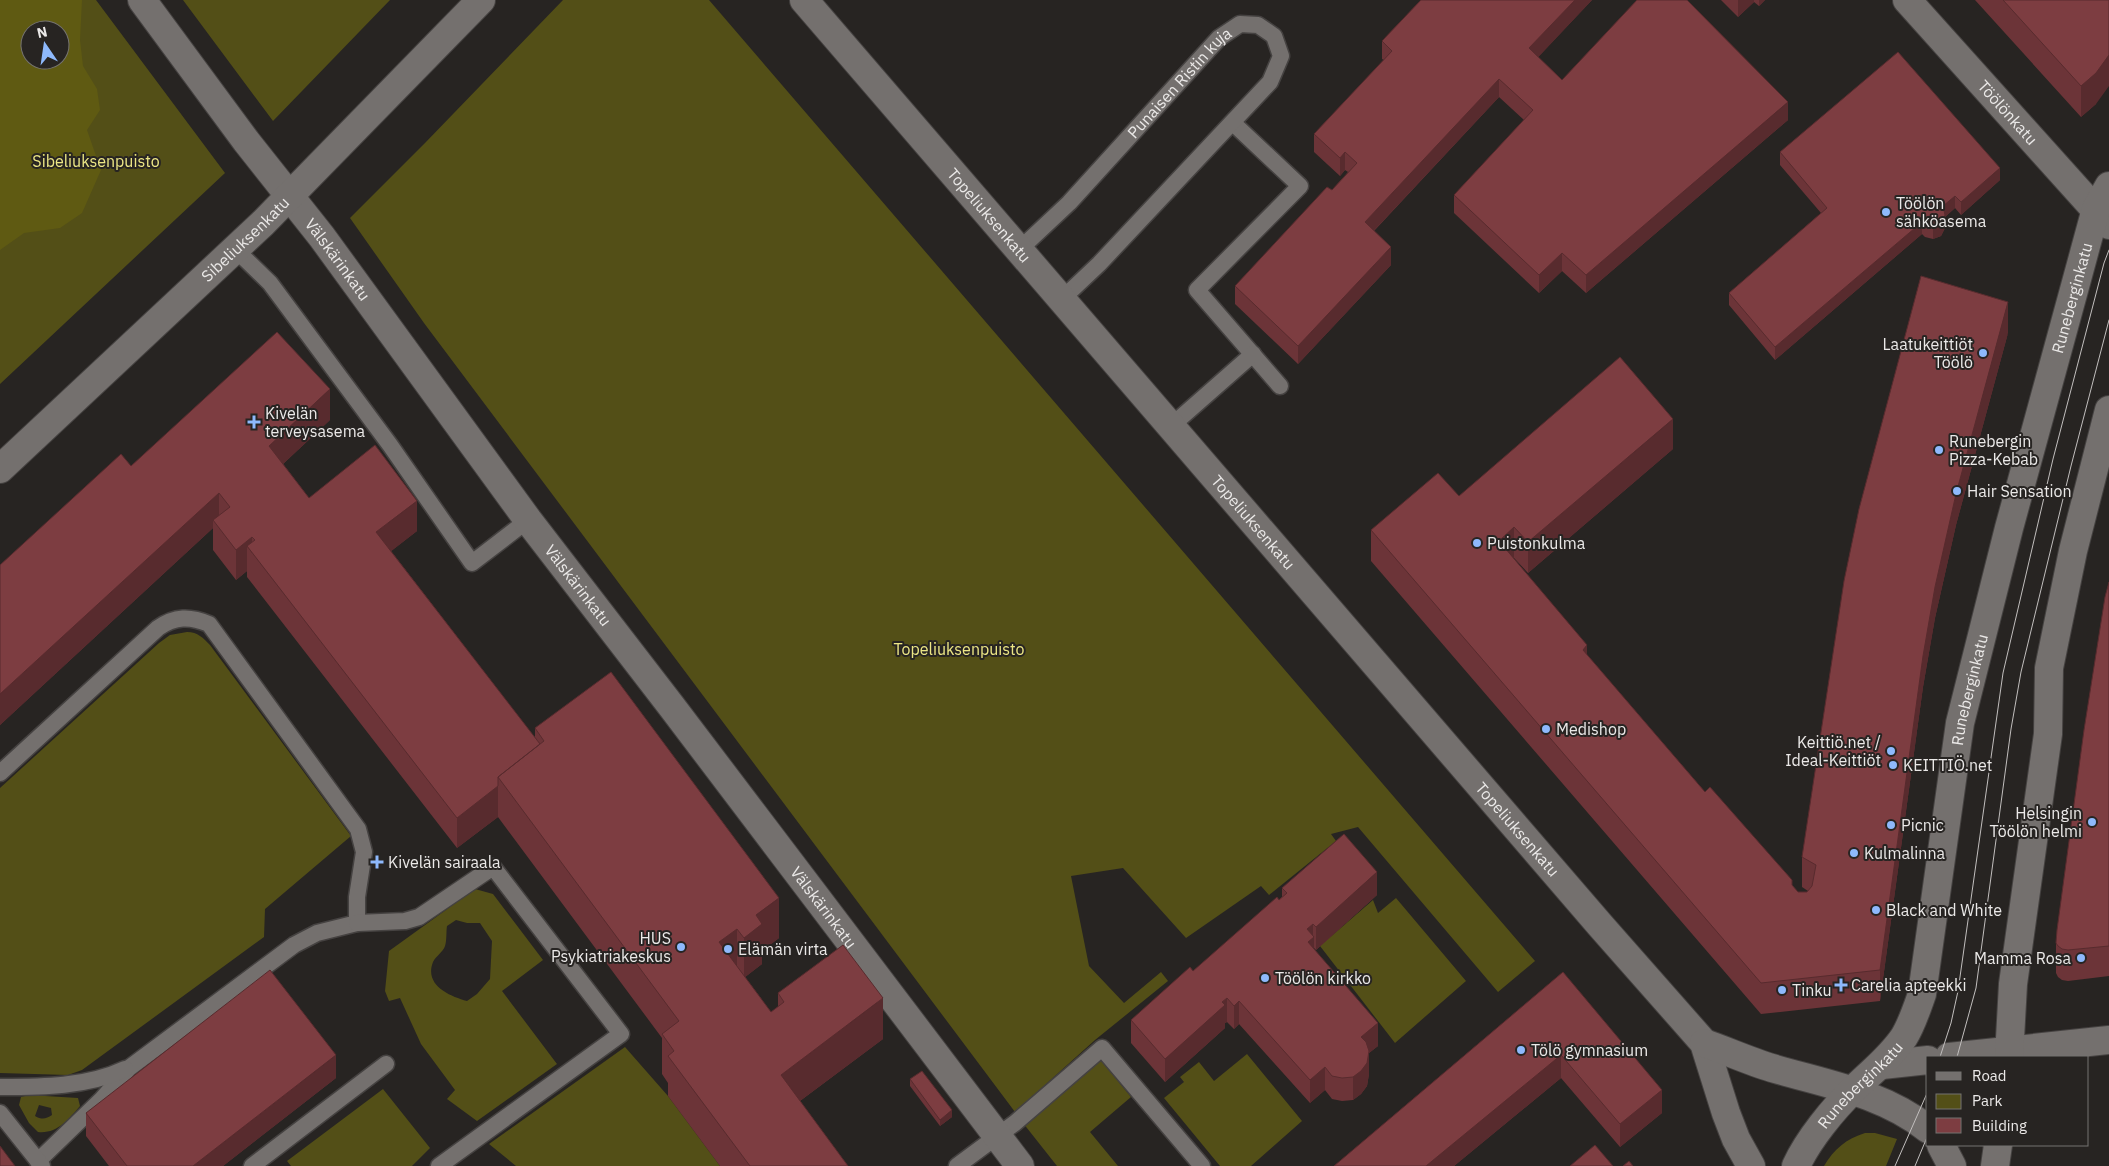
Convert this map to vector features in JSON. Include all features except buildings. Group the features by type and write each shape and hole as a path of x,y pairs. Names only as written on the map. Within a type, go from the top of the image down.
{"main road":[{"name":"Välskärinkatu","path":"142,0 322,237 528,520 1020,1166"},
{"name":"Sibeliuksenkatu","path":"0,469 236,250 481,0"},
{"name":"Topeliuksenkatu","path":"804,0 1600,925 1704,1043 1726,1113 1736,1139 1751,1166"},
{"name":"Töölönkatu","path":"1907,0 2105,207"},
{"name":"Runeberginkatu","path":"1796,1166 1804,1151 1853,1090 1882,1064 1905,1035 1922,994 1960,723 2013,514 2105,207"},
{"path":"2010,1054 2013,984 2048,734 2049,668 2073,551 2109,410"},
{"path":"1969,1056 2010,1054 2109,1040"},
{"name":"Topeliuksenkatu","path":"1704,1043 1772,1068 1853,1090 1900,1110 1926,1128"},
{"path":"1882,1064 1926,1060"},
{"path":"1942,1146 1952,1166"},
{"path":"1995,1166 1998,1146"}],"lane":[{"name":"Punaisen Ristin kuja","path":"1019,250 1069,203 1219,38 1240,24 1258,25 1274,36 1281,56 1270,82 1099,264 1062,299"},
{"path":"1233,123 1300,186 1198,290 1280,386"},
{"path":"236,250 270,284 378,429 472,563 528,520"},
{"path":"1170,426 1253,354"},
{"path":"0,773 158,628 169,620 196,618 209,624 358,829 364,852 363,871 357,897 357,922"},
{"path":"0,1113 40,1164 129,1068 294,945 317,933 357,922 405,921 418,917 493,867 620,1034 438,1166"},
{"path":"957,1166 997,1136 1102,1048 1202,1166"},
{"path":"252,1166 386,1064"},
{"path":"0,1087 82,1083 107,1078 129,1068"}],"green space":[{"name":"Sibeliuksenpuisto","path":"0,0 96,0 225,173 0,384"},
{"path":"0,0 82,0 80,40 83,66 97,89 100,110 87,130 101,170 82,213 60,228 24,233 0,250"},
{"path":"183,0 390,0 273,121"},
{"name":"Topeliuksenpuisto","path":"563,0 709,0 1535,961 1498,992 1358,827 1331,834 1336,841 1269,895 1261,886 1186,938 1123,868 1071,876 1089,966 1124,1003 1161,972 1168,981 1095,1040 1015,1112 424,323 350,218"},
{"path":"187,632 197,634 210,645 351,836 265,909 264,937 82,1070 68,1075 0,1073 0,788 159,643 170,635"},
{"path":"475,889 493,894 543,960 502,991 557,1064 477,1121 447,1099 455,1090 421,1044 400,998 389,1001 385,991 389,951","holes":["456,920 467,923 480,923 492,941 490,979 477,994 467,1001 446,993 440,988 435,983 431,970 433,962 445,946 447,926"]},
{"path":"1396,898 1466,981 1395,1043 1320,946 1373,900 1378,913"},
{"path":"625,1047 668,1096 720,1166 516,1166 489,1144"},
{"path":"1247,1054 1302,1121 1251,1166 1220,1166 1164,1098 1184,1082 1180,1077 1199,1062 1214,1081"},
{"path":"1099,1058 1131,1097 1090,1132 1118,1166 1057,1166 1023,1123"},
{"path":"383,1089 430,1148 412,1166 291,1166 287,1161"},
{"path":"29,1095 78,1098 80,1106 62,1125 51,1131 38,1132 29,1123 19,1105 21,1097","holes":["39,1105 51,1108 52,1115 42,1118 35,1116"]},
{"path":"1865,1133 1875,1133 1897,1139 1886,1166 1824,1166 1841,1145"}],"tram line":[{"path":"1940,1056 1951,1023 1958,991 2003,673 2053,459 2109,250"},
{"path":"1957,1056 1976,988 2011,729 2021,672 2109,320"},
{"path":"1895,1166 1926,1096"},
{"path":"1915,1166 1926,1140"}],"place":[{"name":"Töölön sähköasema","path":"1886,212"},
{"name":"Laatukeittiöt Töölö","path":"1983,353"},
{"name":"Kivelän terveysasema","path":"254,422"},
{"name":"Runebergin Pizza-Kebab","path":"1939,450"},
{"name":"Hair Sensation","path":"1957,491"},
{"name":"Puistonkulma","path":"1477,543"},
{"name":"Medishop","path":"1546,729"},
{"name":"Keittiö.net / Ideal-Keittiöt","path":"1891,751"},
{"name":"KEITTIÖ.net","path":"1893,765"},
{"name":"Helsingin Töölön helmi","path":"2092,822"},
{"name":"Picnic","path":"1891,825"},
{"name":"Kulmalinna","path":"1854,853"},
{"name":"Kivelän sairaala","path":"377,862"},
{"name":"Black and White","path":"1876,910"},
{"name":"HUS Psykiatriakeskus","path":"681,947"},
{"name":"Elämän virta","path":"728,949"},
{"name":"Mamma Rosa","path":"2081,958"},
{"name":"Töölön kirkko","path":"1265,978"},
{"name":"Carelia apteekki","path":"1841,985"},
{"name":"Tinku","path":"1782,990"},
{"name":"Tölö gymnasium","path":"1521,1050"}]}
